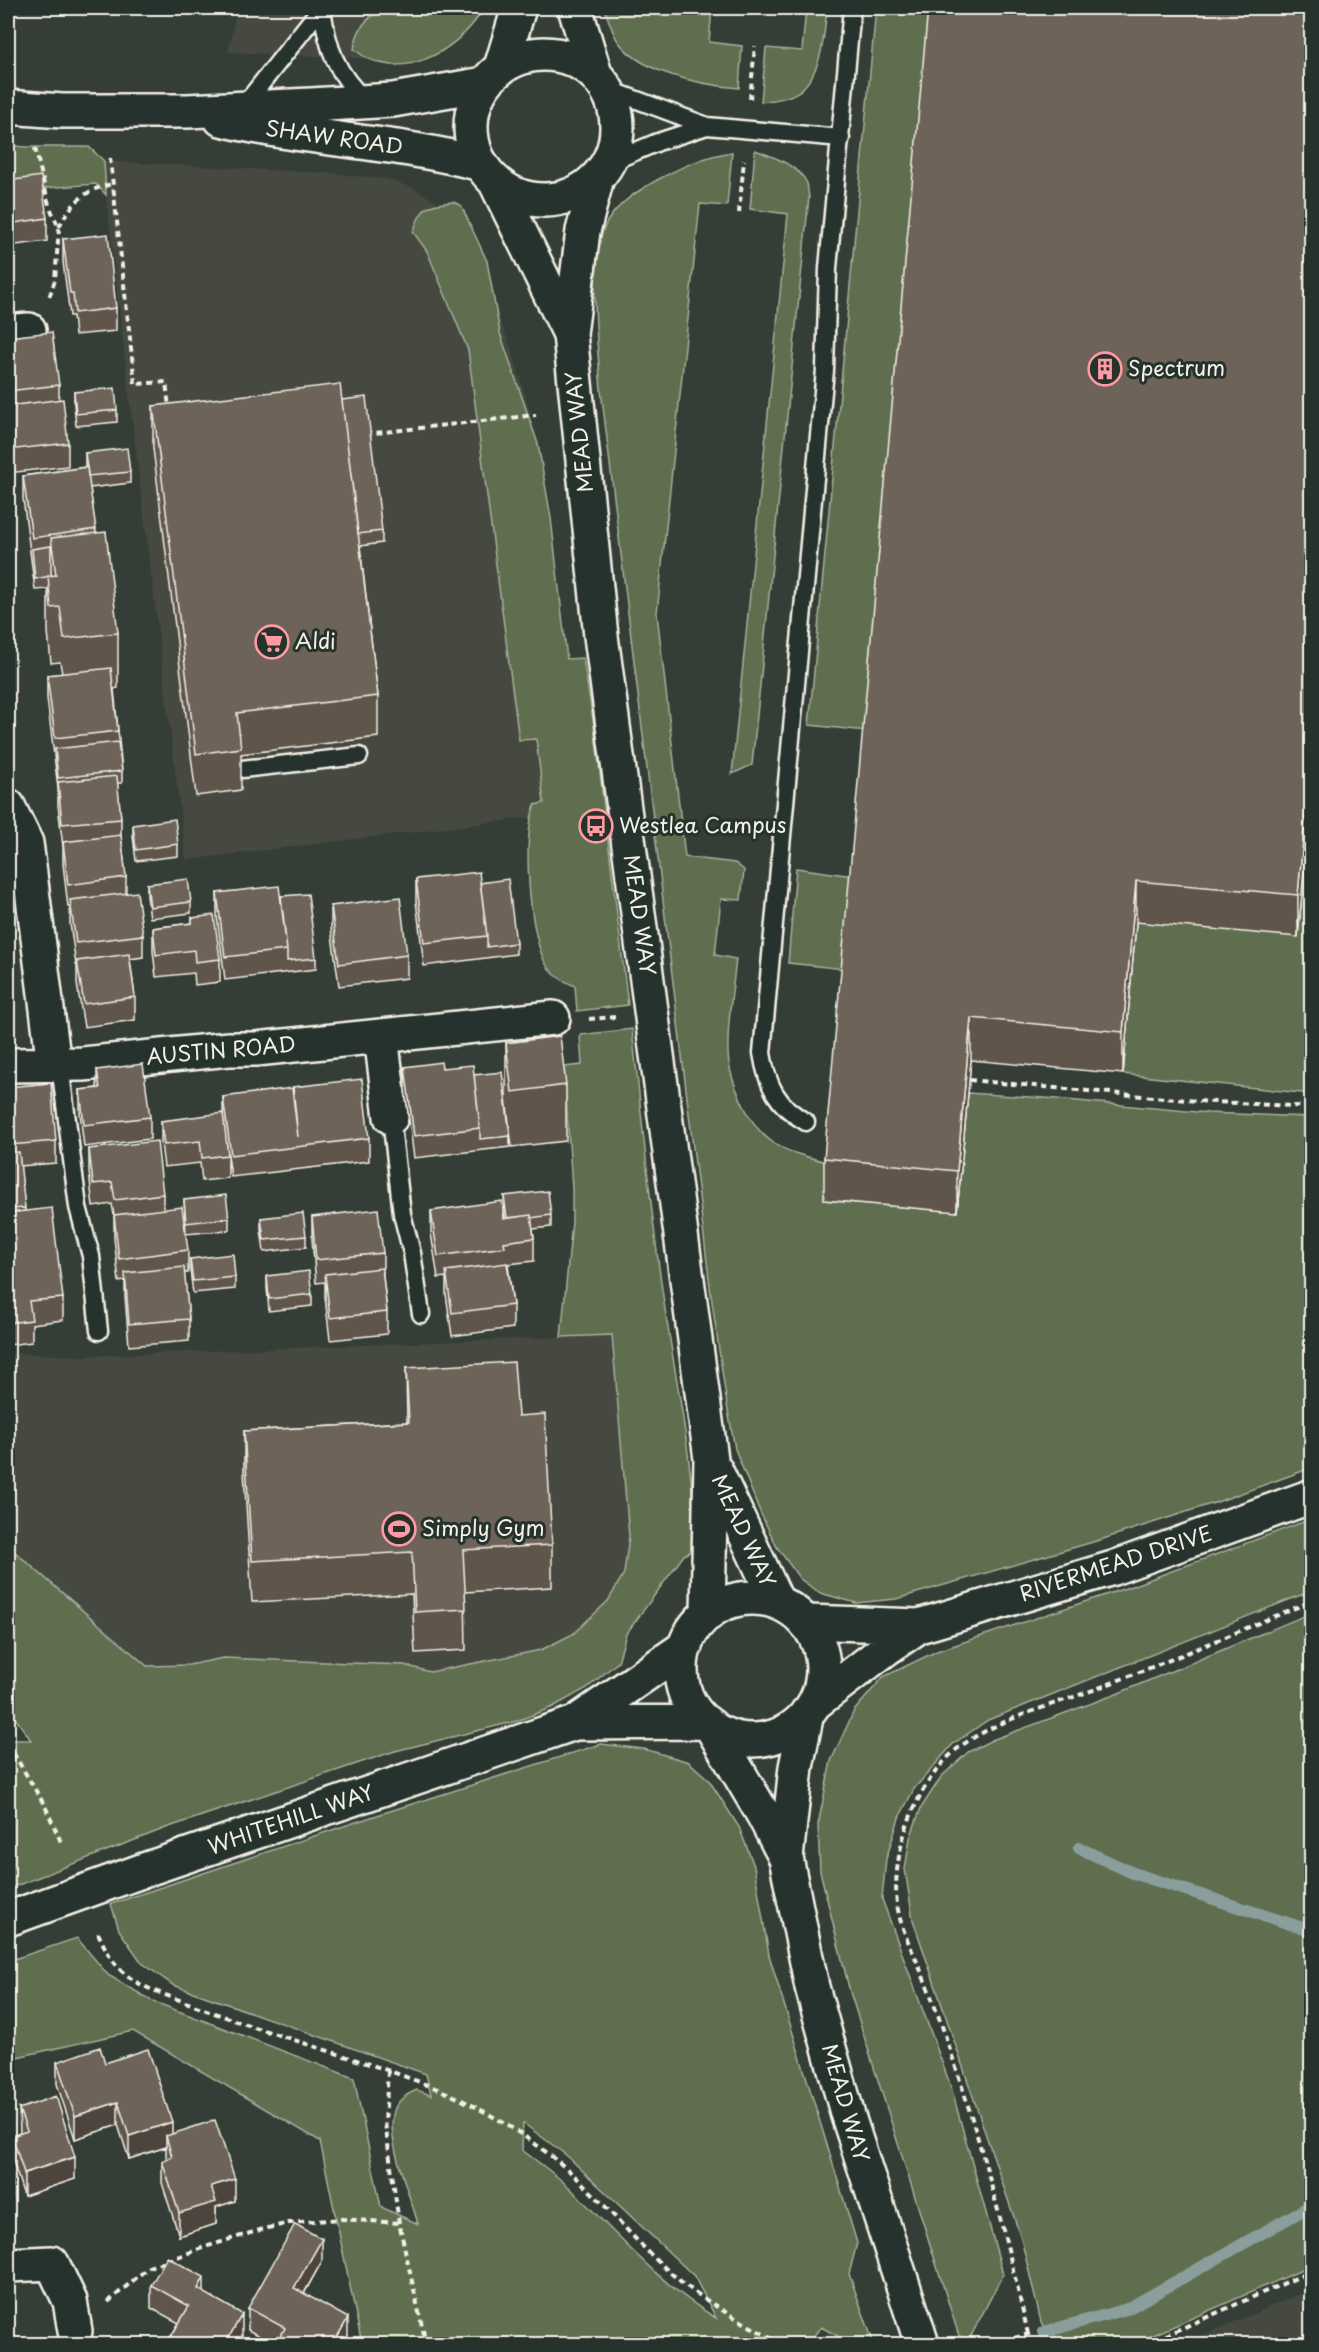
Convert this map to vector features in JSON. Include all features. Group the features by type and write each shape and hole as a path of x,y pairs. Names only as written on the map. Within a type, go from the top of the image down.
{"main road":[{"path":"519,8 493,76 474,105 471,128 473,147 488,172 507,190 530,198 554,200 577,192 602,170 614,146 617,128 615,109 600,81 575,8"},
{"path":"493,76 522,57 542,54 560,56 579,62 600,81"},
{"name":"SHAW ROAD","path":"8,107 62,111 188,111 367,102 493,76"},
{"name":"SHAW ROAD","path":"188,111 265,130 409,148 488,172"},
{"name":"MEAD WAY","path":"602,170 584,231 570,334 601,636 711,1459 708,1614"},
{"name":"MEAD WAY","path":"488,172 570,334"},
{"path":"8,806 26,843 57,1065"},
{"name":"AUSTIN ROAD","path":"8,1065 57,1065 229,1049 256,1049 553,1018"},
{"path":"381,1036 391,1117"},
{"name":"MEAD WAY","path":"711,1459 777,1602"},
{"name":"RIVERMEAD DRIVE","path":"919,1626 1113,1568 1311,1496"},
{"path":"811,1708 823,1680 823,1659 817,1639 806,1622 790,1609 777,1602 752,1597 731,1601 708,1614 697,1624 687,1639 682,1657 682,1677 687,1695 696,1712 708,1724 729,1736 749,1740 770,1738 789,1730 811,1708 887,1648 919,1626"},
{"path":"806,1622 919,1626"},
{"name":"WHITEHILL WAY","path":"8,1918 575,1723 685,1647"},
{"name":"MEAD WAY","path":"786,1858 796,1767 811,1708"},
{"name":"WHITEHILL WAY","path":"575,1723 708,1724"},
{"name":"MEAD WAY","path":"708,1724 763,1814 786,1858 812,1987 848,2116 921,2344"},
{"path":"8,2265 64,2258 74,2340"}],"lane":[{"path":"321,8 329,46 340,71 349,86 367,102"},
{"path":"242,108 321,8"},
{"path":"806,1122 790,1113 780,1103 764,1065 762,1053 825,370 828,268 852,8"},
{"path":"600,81 707,126 841,138"},
{"path":"602,170 658,142 707,126"},
{"path":"242,769 359,756"},
{"path":"57,1065 78,1207 91,1256 99,1331"},
{"path":"391,1117 402,1214 412,1252 421,1314"}],"path":[{"path":"34,142 49,204 59,228"},
{"path":"110,158 135,384 166,382 170,416"},
{"path":"18,331 36,329 34,311 52,294 57,268 59,228 68,210 92,189 112,183"},
{"path":"360,434 536,415"},
{"path":"553,1018 590,1019 652,1013"},
{"path":"969,1080 1197,1101 1311,1107"},
{"path":"1032,2344 975,2123 934,2002 902,1926 897,1903 898,1862 909,1815 944,1761 959,1748 996,1726 1103,1687 1311,1601"},
{"path":"8,1744 45,1806 61,1842"},
{"path":"98,1933 112,1961 126,1975 146,1987 216,2014 437,2089 504,2124 544,2149 580,2181 656,2260 696,2294 781,2344"},
{"path":"388,2071 385,2122 399,2223 426,2344"},
{"path":"74,2340 149,2267 202,2248 289,2223 341,2219 399,2223"},
{"path":"1146,2344 1311,2271"},
{"path":"994,2344 1028,2334"}],"shaded area":[{"path":"237,8 457,8 373,59 228,52"},
{"path":"104,161 327,173 387,179 411,187 439,203 460,226 511,347 530,412 577,812 186,860 129,395"},
{"path":"612,1335 629,1536 624,1573 608,1601 573,1634 541,1650 430,1672 404,1665 223,1658 189,1665 147,1666 8,1546 8,1353 83,1356"},
{"path":"1311,2289 1311,2344 1182,2344"}],"green space":[{"path":"383,8 484,8 473,24 443,50 426,59 408,64 389,65 371,60 354,49 357,35 363,25"},
{"path":"604,8 712,8 709,42 742,46 739,88 689,80 654,68 639,60 616,38"},
{"path":"806,8 827,8 821,51 814,72 802,89 793,95 761,102 766,48 802,51"},
{"path":"876,8 932,8 866,731 809,725"},
{"path":"8,145 89,147 104,161 106,195 96,184 8,191"},
{"path":"755,150 784,162 798,171 807,183 809,197 752,765 732,774 788,214 750,209"},
{"path":"732,152 727,206 700,204 657,613 685,857 735,863 744,870 741,900 721,899 715,955 736,959 729,1017 728,1051 736,1087 748,1113 763,1134 777,1145 827,1162 824,1200 957,1212 968,1093 1208,1113 1311,1117 1311,1468 1217,1502 1100,1540 896,1599 856,1603 820,1593 800,1579 777,1547 760,1512 735,1449 711,1295 601,390 595,280 601,238 607,222 623,203 652,183 694,162"},
{"path":"453,202 461,205 487,261 500,333 538,444 551,518 567,659 583,658 595,732 628,1005 577,1011 575,986 556,976 546,965 534,927 529,883 529,839 535,805 544,803 536,739 519,740 468,350 427,251 413,232 426,208"},
{"path":"1311,793 1311,1094 1123,1074 1136,922"},
{"path":"796,868 853,876 845,969 788,963"},
{"path":"632,1029 658,1263 692,1487 694,1549 684,1555 626,1634 618,1662 587,1688 553,1707 517,1721 395,1751 166,1828 8,1889 8,1740 31,1740 8,1708 8,1546 147,1666 189,1665 223,1658 404,1665 430,1672 541,1650 573,1634 608,1601 624,1573 629,1536 612,1335 561,1337 572,1222 564,1067 582,1065 580,1035"},
{"path":"1311,1519 1311,1591 988,1720 953,1744 914,1789 899,1818 886,1859 882,1899 951,2087 1003,2274 969,2340 959,2336 850,1992 820,1871 818,1825 831,1761 854,1711 883,1677 937,1651 1129,1587"},
{"path":"1311,1613 1311,2266 1133,2344 1062,2344 1041,2322 1021,2238 913,1920 905,1869 910,1838 921,1808 941,1777 968,1752 992,1740 1114,1695"},
{"path":"601,1744 644,1749 689,1762 709,1780 739,1827 754,1866 769,1955 857,2243 849,2274 874,2344 852,2344 821,2327 807,2344 362,2344 320,2141 133,2031 8,2059 8,1961 77,1938 108,1975 152,2001 354,2078 381,2207 418,2224 400,2168 392,2123 395,2107 406,2096 417,2090 431,2095 426,2074 173,1985 142,1963 119,1930 111,1904 371,1817","holes":["523,2123 566,2155 694,2276 716,2318 657,2274 569,2187 522,2150"]}],"building":[{"name":"Spectrum","path":"928,8 1311,8 1311,751 1298,895 1136,881 1123,1032 971,1018 957,1171 824,1158"},
{"path":"41,176 47,218 8,224 8,181"},
{"path":"108,234 116,308 75,313 63,239"},
{"path":"52,332 59,385 8,391 8,355 11,355 8,337"},
{"name":"Aldi","path":"340,384 378,696 237,713 241,748 196,754 153,406"},
{"path":"115,388 117,410 76,414 74,392"},
{"path":"366,397 382,531 358,534 342,400"},
{"path":"63,399 68,443 8,450 8,406"},
{"path":"127,448 130,472 88,476 85,453"},
{"path":"87,467 96,529 32,538 23,476"},
{"path":"106,532 118,633 64,639 60,607 51,608 48,576 56,575 51,538"},
{"path":"51,546 51,576 35,579 32,549"},
{"path":"111,668 118,731 55,738 47,675"},
{"path":"118,742 122,771 58,778 55,749"},
{"path":"117,776 121,819 62,824 58,782"},
{"path":"175,819 178,844 136,850 133,825"},
{"path":"121,835 126,877 68,885 63,842"},
{"path":"479,872 487,936 424,943 416,879"},
{"path":"188,879 191,902 150,907 147,884"},
{"path":"508,879 516,943 487,947 480,883"},
{"path":"279,886 287,950 225,957 217,893"},
{"path":"137,892 143,935 76,943 70,900"},
{"path":"308,894 316,958 287,961 281,896"},
{"path":"400,897 407,955 339,964 331,906"},
{"path":"214,915 220,959 195,962 194,950 156,955 153,928 192,923 192,918"},
{"path":"129,954 135,997 84,1004 77,961"},
{"path":"560,1036 566,1085 512,1092 506,1043"},
{"path":"441,1062 442,1068 473,1065 480,1128 414,1136 405,1067"},
{"path":"143,1064 150,1117 84,1125 80,1090 100,1088 97,1070"},
{"path":"502,1072 510,1136 480,1139 474,1075"},
{"path":"362,1079 369,1138 231,1155 223,1097 292,1088 298,1137 293,1087"},
{"path":"51,1083 56,1141 10,1145 8,1087"},
{"path":"223,1113 228,1155 202,1158 200,1141 164,1145 161,1121"},
{"path":"157,1141 163,1194 115,1200 112,1182 93,1184 89,1149"},
{"path":"19,1152 25,1208 8,1209 8,1153"},
{"path":"548,1191 551,1215 507,1218 504,1196"},
{"path":"226,1195 229,1218 186,1223 184,1200"},
{"path":"502,1201 504,1219 531,1215 534,1238 504,1242 505,1247 438,1256 431,1211"},
{"path":"182,1207 188,1250 119,1259 114,1215"},
{"path":"52,1208 63,1298 29,1301 32,1320 8,1323 8,1213"},
{"path":"378,1209 383,1253 316,1260 312,1217"},
{"path":"303,1213 306,1236 264,1240 261,1218"},
{"path":"233,1254 235,1277 193,1281 190,1259"},
{"path":"507,1263 513,1305 452,1313 446,1271"},
{"path":"184,1267 189,1319 129,1324 125,1273"},
{"path":"382,1268 387,1312 330,1318 325,1274"},
{"path":"309,1271 312,1294 269,1299 267,1276"},
{"name":"Simply Gym","path":"514,1362 518,1416 545,1414 552,1545 463,1550 466,1609 415,1612 412,1552 252,1561 244,1431 409,1422 406,1368"},
{"path":"100,2047 105,2063 148,2049 172,2122 129,2136 118,2102 75,2116 57,2062"},
{"path":"56,2096 75,2157 24,2173 12,2136 27,2131 19,2109"},
{"path":"215,2120 235,2179 211,2186 216,2202 179,2213 162,2161 172,2157 166,2136"},
{"path":"8,2162 12,2176 8,2178"},
{"path":"295,2224 322,2239 294,2288 348,2318 333,2344 276,2344 285,2328 248,2308"},
{"path":"167,2257 204,2277 198,2289 242,2314 225,2344 178,2344 169,2340 189,2306 151,2285"}],"waterway":[{"path":"1079,1848 1133,1873 1312,1931"},
{"path":"1044,2332 1127,2309 1312,2205"}],"place":[{"name":"Spectrum","path":"1105,369"},
{"name":"Aldi","path":"272,642"},
{"name":"Westlea Campus","path":"596,826"},
{"name":"Simply Gym","path":"399,1529"}]}
